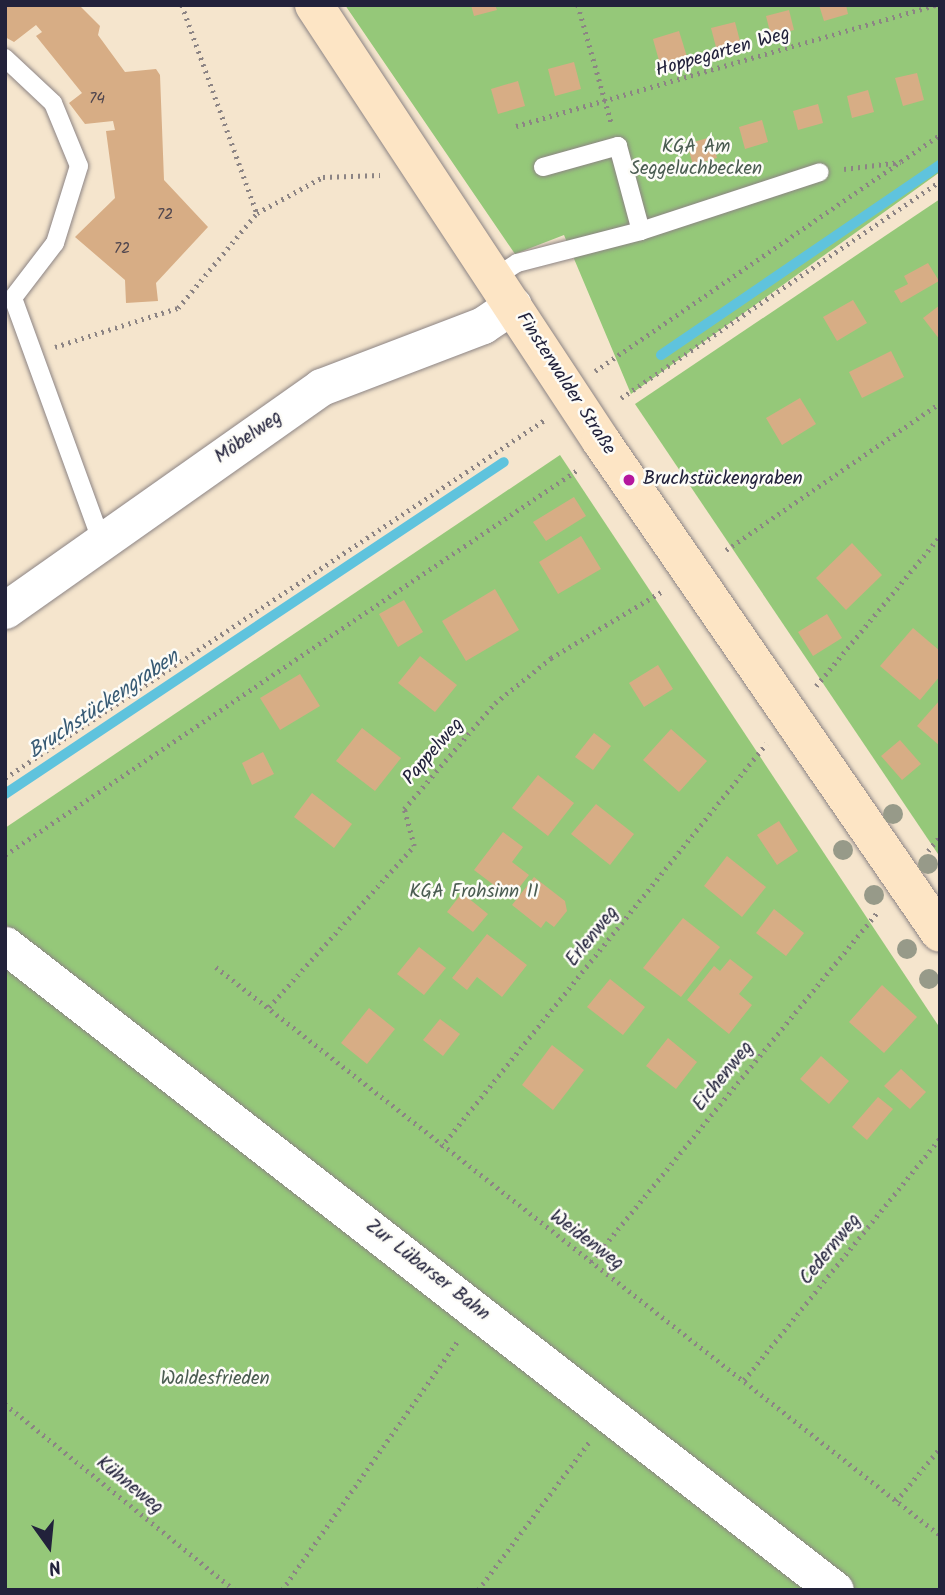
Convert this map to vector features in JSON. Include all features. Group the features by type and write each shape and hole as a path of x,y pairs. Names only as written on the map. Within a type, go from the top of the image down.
{"street":[{"name":"Finsterwalder Straße","path":"314,5 504,292 940,933"},
{"name":"Möbelweg","path":"5,610 321,387 483,325 504,292"},
{"name":"Zur Lübarser Bahn","path":"9,957 479,1310 609,1415 835,1590"}],"lane":[{"path":"5,58 53,103 79,166 55,243 13,298 102,542"},
{"path":"543,167 618,146 641,231"},
{"path":"504,292 517,263 641,231 820,172"}],"path":[{"path":"182,5 257,213"},
{"path":"578,5 618,146"},
{"name":"Hoppegarten Weg","path":"516,125 936,5"},
{"path":"595,371 940,135"},
{"path":"820,172 902,162"},
{"path":"33,355 177,308 257,213 323,177 380,175"},
{"path":"621,398 940,181"},
{"path":"726,550 940,403"},
{"path":"5,778 547,418"},
{"path":"5,855 580,468"},
{"path":"816,686 940,536"},
{"name":"Pappelweg","path":"269,1007 414,846 404,809 495,703 551,657 661,592"},
{"name":"Erlenweg","path":"441,1147 766,744"},
{"path":"928,851 940,836"},
{"name":"Eichenweg","path":"591,1262 878,911"},
{"name":"Weidenweg","path":"216,967 441,1147 940,1535"},
{"name":"Cedernweg","path":"744,1380 940,1138"},
{"path":"282,1590 479,1310"},
{"name":"Kühneweg","path":"5,1404 235,1590"},
{"path":"478,1590 609,1415"},
{"path":"896,1501 940,1448"}],"green space":[{"name":"KGA Am Seggeluchbecken","path":"345,5 940,5 940,172 631,394 564,235 515,254"},
{"path":"940,199 940,857 635,404"},
{"name":"KGA Frohsinn II","path":"560,455 940,1028 940,1590 848,1590 5,924 5,828"},
{"name":"Waldesfrieden","path":"5,934 816,1590 5,1590"}],"building":[{"path":"5,5 79,5 100,26 98,35 125,72 156,69 160,75 164,180 208,227 156,283 158,301 126,303 125,280 75,237 115,198 106,131 115,130 113,121 85,124 69,103 82,93 36,36 42,32 36,25 14,42 5,37"},
{"path":"471,5 495,5 497,10 474,16"},
{"path":"819,5 846,5 848,14 824,21"},
{"path":"789,10 794,30 771,36 766,16"},
{"path":"735,22 741,45 717,51 711,28"},
{"path":"679,31 688,60 661,68 653,39"},
{"path":"574,62 581,89 555,96 548,69"},
{"path":"917,73 924,100 903,106 895,78"},
{"path":"518,81 525,106 498,114 491,89"},
{"path":"868,90 874,112 852,118 847,96"},
{"path":"818,104 823,123 798,130 793,111"},
{"path":"762,120 768,142 745,149 739,127"},
{"path":"711,137 717,158 693,165 687,144"},
{"path":"928,263 939,281 901,303 894,291 908,284 904,276"},
{"path":"853,300 867,323 837,341 823,317"},
{"path":"940,305 940,340 923,318"},
{"path":"891,351 904,377 862,398 849,372"},
{"path":"800,398 816,424 782,445 766,418"},
{"path":"574,497 586,516 546,541 533,522"},
{"path":"581,536 601,569 558,594 539,562"},
{"path":"852,543 882,575 846,610 816,578"},
{"path":"495,589 519,630 466,661 442,621"},
{"path":"404,600 423,632 398,647 379,614"},
{"path":"827,614 842,638 813,656 798,632"},
{"path":"913,628 940,651 940,676 920,700 880,666"},
{"path":"420,656 457,685 435,712 398,683"},
{"path":"658,665 673,689 644,707 629,683"},
{"path":"300,674 320,706 280,730 260,698"},
{"path":"940,700 940,746 917,726"},
{"path":"362,728 401,758 375,791 336,761"},
{"path":"671,729 707,761 679,792 643,760"},
{"path":"594,733 611,746 593,770 575,757"},
{"path":"900,740 921,764 902,780 881,756"},
{"path":"263,752 274,774 252,785 242,763"},
{"path":"538,775 574,803 548,836 512,808"},
{"path":"312,793 352,824 334,848 294,817"},
{"path":"596,804 634,834 610,865 571,834"},
{"path":"779,821 798,851 777,865 757,835"},
{"path":"503,832 523,847 512,862 529,875 511,898 474,870"},
{"path":"727,856 766,887 742,917 704,886"},
{"path":"534,877 565,901 567,911 554,927 546,921 541,928 512,905"},
{"path":"462,893 488,914 473,932 447,912"},
{"path":"774,909 804,933 786,956 756,933"},
{"path":"683,918 720,947 681,997 643,968"},
{"path":"487,934 527,965 502,997 477,977 467,990 452,978"},
{"path":"419,947 446,968 424,995 397,974"},
{"path":"730,959 753,977 739,994 752,1005 729,1034 687,1000 714,966 720,971"},
{"path":"610,979 645,1007 623,1035 587,1007"},
{"path":"882,985 917,1017 884,1053 849,1022"},
{"path":"369,1008 395,1029 367,1064 341,1043"},
{"path":"440,1019 460,1034 443,1056 423,1040"},
{"path":"668,1038 697,1062 676,1089 646,1066"},
{"path":"552,1045 584,1070 553,1110 522,1085"},
{"path":"821,1056 849,1081 829,1104 800,1079"},
{"path":"901,1069 926,1092 910,1109 884,1086"},
{"path":"878,1097 893,1109 867,1140 852,1127"}],"waterway":[{"name":"Bruchstückengraben","path":"661,355 940,165"},
{"name":"Bruchstückengraben","path":"5,794 504,462"}],"place":[{"name":"Bruchstückengraben","path":"629,480"}]}
